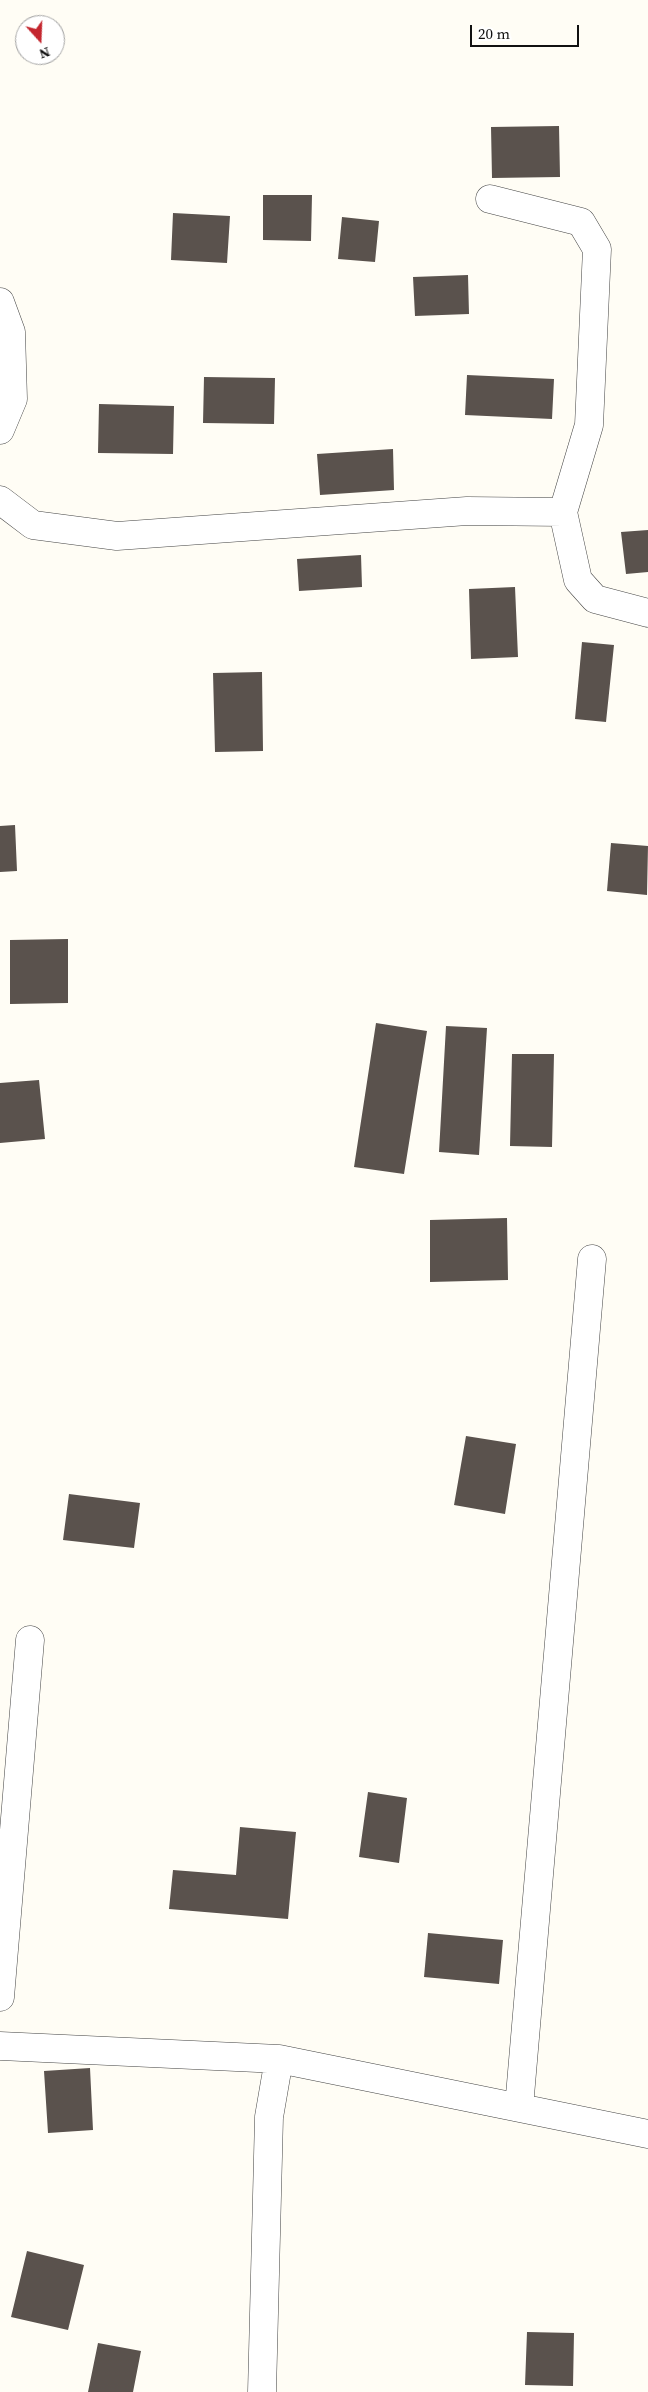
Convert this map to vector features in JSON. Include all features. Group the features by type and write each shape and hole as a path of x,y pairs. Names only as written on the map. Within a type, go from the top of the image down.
{"street":[{"path":"490,200 581,222 597,249 589,425 563,512 578,580 595,599 648,613"},
{"path":"0,302 11,332 13,399 0,430"},
{"path":"0,500 33,525 117,536 467,511 563,512"},
{"path":"519,2108 592,1259"},
{"path":"0,1998 30,1640"},
{"path":"0,2046 279,2059 648,2134"},
{"path":"262,2392 269,2117 279,2059"}],"building":[{"path":"559,126 560,177 492,178 491,127"},
{"path":"263,195 312,195 311,241 263,240"},
{"path":"173,213 230,216 227,263 171,260"},
{"path":"342,217 379,221 375,262 338,259"},
{"path":"468,275 469,314 415,316 413,277"},
{"path":"467,375 554,379 552,419 465,415"},
{"path":"204,377 275,378 274,424 203,423"},
{"path":"99,404 174,406 173,454 98,453"},
{"path":"393,449 394,490 320,495 317,454"},
{"path":"648,530 648,572 626,574 621,532"},
{"path":"361,555 362,587 299,591 297,559"},
{"path":"515,587 518,657 471,659 469,589"},
{"path":"582,642 614,645 606,722 575,719"},
{"path":"262,672 263,751 215,752 213,673"},
{"path":"15,825 17,871 0,872 0,826"},
{"path":"611,843 648,846 647,895 607,891"},
{"path":"68,939 68,1003 10,1004 10,940"},
{"path":"376,1023 427,1031 404,1174 354,1167"},
{"path":"446,1026 487,1028 479,1155 439,1152"},
{"path":"512,1054 554,1054 552,1147 510,1146"},
{"path":"39,1080 45,1139 0,1143 0,1083"},
{"path":"507,1218 508,1280 430,1282 430,1220"},
{"path":"466,1436 516,1444 505,1514 454,1505"},
{"path":"69,1494 140,1503 134,1548 63,1540"},
{"path":"368,1792 407,1798 399,1863 359,1857"},
{"path":"240,1827 296,1832 288,1919 169,1909 173,1870 236,1875"},
{"path":"428,1933 503,1940 499,1984 424,1977"},
{"path":"90,2068 93,2130 48,2133 44,2071"},
{"path":"27,2251 84,2265 68,2330 11,2317"},
{"path":"527,2332 574,2333 573,2386 525,2385"},
{"path":"98,2343 141,2351 133,2392 88,2392"}]}
